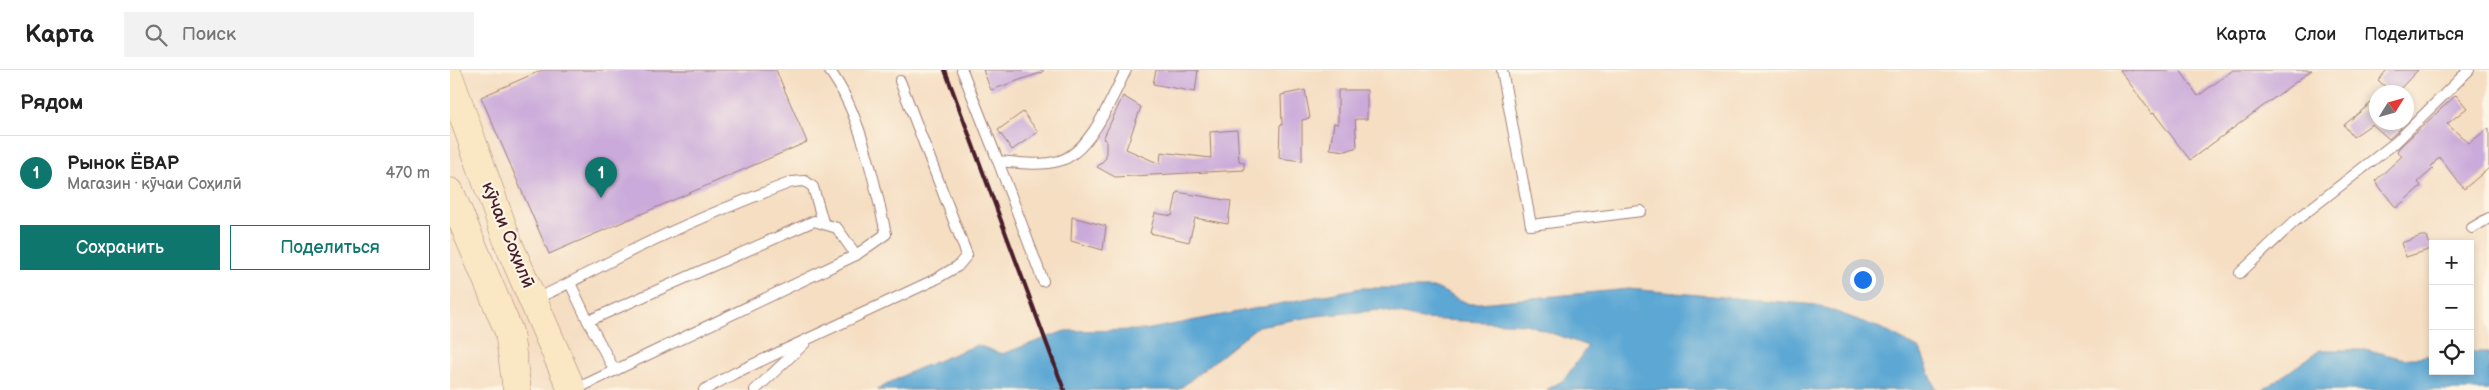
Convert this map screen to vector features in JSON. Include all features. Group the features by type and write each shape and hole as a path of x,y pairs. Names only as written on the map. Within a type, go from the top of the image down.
{"street":[{"name":"кӯчаи Соҳилӣ","path":"450,79 509,244 573,390"},
{"name":"кӯчаи Соҳилӣ","path":"450,192 509,332 517,390"}],"lane":[{"path":"573,390 856,255 886,234 864,147 840,84 829,70"},
{"path":"962,70 1043,281"},
{"path":"998,161 1031,164 1061,161 1079,149 1094,132 1126,70"},
{"path":"1502,70 1531,225 1641,211"},
{"path":"2240,274 2295,221 2396,142 2469,70"},
{"path":"704,390 934,280 958,266 967,255 900,80"},
{"path":"534,299 679,228 792,182 805,181 813,187 824,222"},
{"path":"2472,228 2489,218"},
{"path":"588,321 814,220 837,228 856,255"},
{"path":"570,283 615,371"},
{"path":"755,390 812,337"}],"water":[{"path":"1361,288 1436,288 1469,304 1629,289 1817,305 1880,328 1920,349 1936,390 1546,390 1564,380 1588,346 1526,324 1422,319 1380,310 1316,316 1258,326 1178,390 877,390 910,372 977,345 1002,354 1065,331 1145,330"},
{"path":"2320,350 2369,350 2404,359 2429,356 2429,375 2474,375 2474,352 2489,352 2489,390 2263,390"}],"building":[{"path":"542,70 776,70 807,142 549,254 481,97"},
{"path":"983,70 1043,70 1043,72 991,90"},
{"path":"1156,70 1198,70 1195,92 1153,84"},
{"path":"2120,70 2180,70 2198,96 2233,70 2312,70 2190,160 2154,113 2152,114"},
{"path":"2387,70 2418,70 2404,85 2383,85 2378,80"},
{"path":"1305,90 1310,118 1302,120 1302,161 1279,158 1280,125 1282,125 1281,95"},
{"path":"1338,90 1367,90 1367,119 1355,119 1357,147 1346,151 1330,149 1334,123 1338,124"},
{"path":"2456,95 2467,108 2447,124 2469,143 2489,128 2489,168 2464,189 2439,157 2431,167 2433,169 2418,182 2421,186 2396,208 2375,181 2402,156 2397,152 2399,148"},
{"path":"1123,96 1141,107 1126,149 1160,164 1161,152 1211,158 1210,132 1237,130 1239,161 1244,162 1244,170 1115,177 1097,167 1106,158 1106,140 1103,139"},
{"path":"2369,105 2369,126 2353,137 2344,125"},
{"path":"1023,112 1038,132 1012,150 998,130"},
{"path":"2379,130 2399,130 2389,139"},
{"path":"1177,192 1231,201 1228,224 1195,218 1189,242 1150,233 1155,213 1172,216"},
{"path":"1072,217 1106,226 1103,250 1071,241"},
{"path":"2421,236 2427,236 2429,250 2406,257 2401,243"}],"railway":[{"path":"945,70 1064,390"}],"place":[{"name":"Рынок ЁВАР","path":"601,198"}]}
